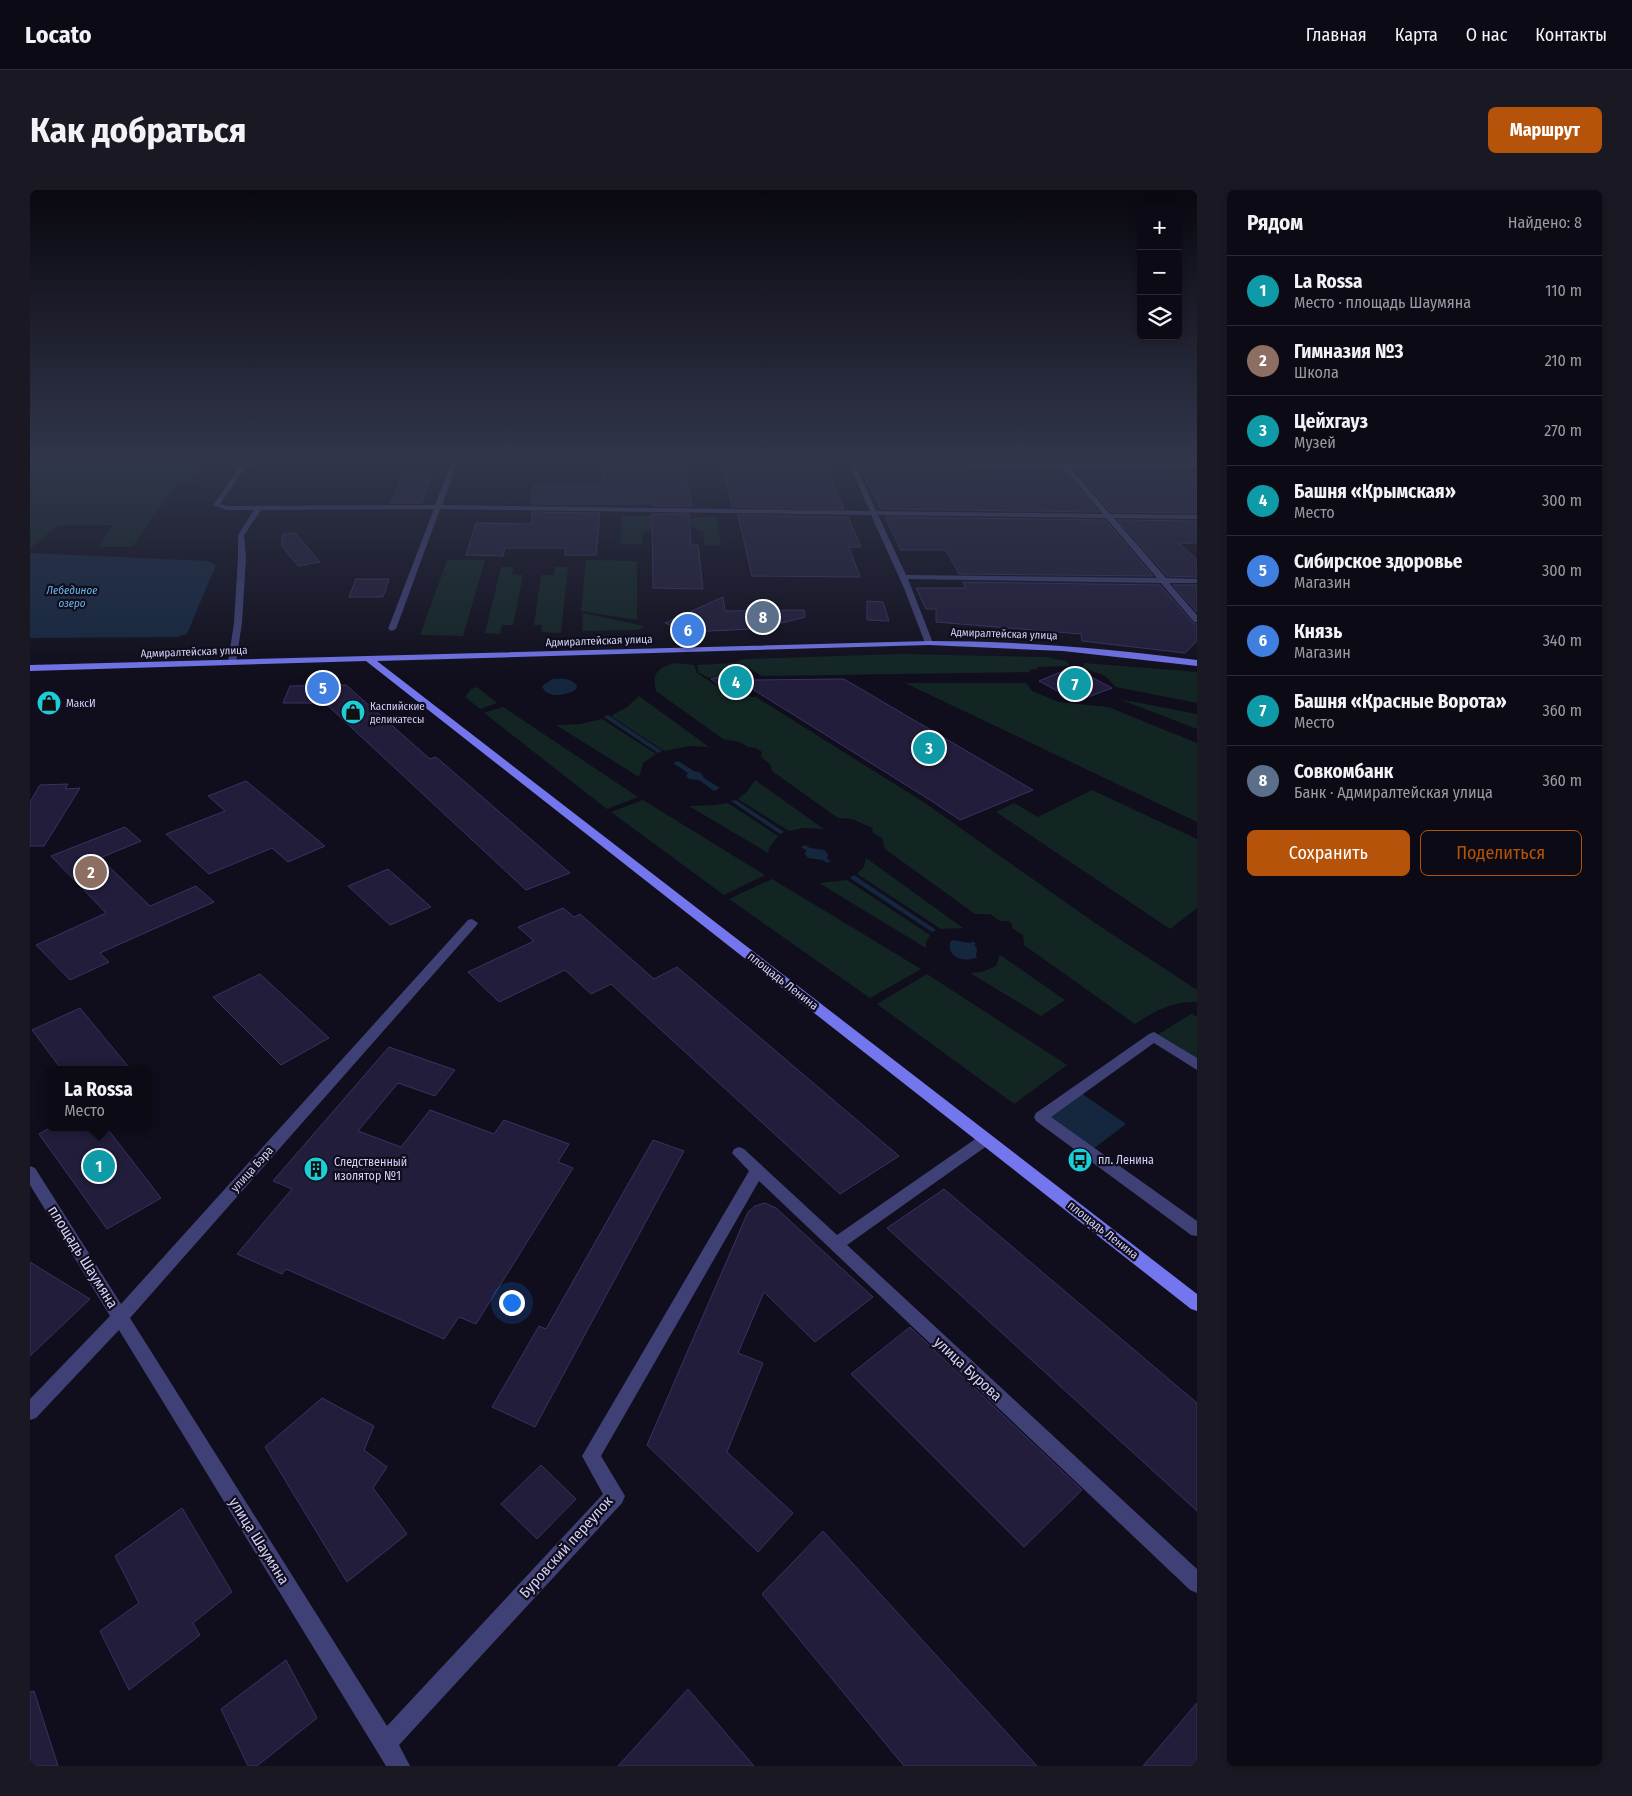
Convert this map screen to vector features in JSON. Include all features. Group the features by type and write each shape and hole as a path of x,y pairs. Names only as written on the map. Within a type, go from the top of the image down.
{"main road":[{"name":"Адмиралтейская улица","path":"30,668 929,643 988,643 1061,648 1197,662"},
{"name":"площадь Ленина","path":"369,659 1197,1304"}],"street":[{"path":"232,662 238,624 242,558 241,535 243,532"},
{"path":"392,629 429,532"},
{"path":"883,532 929,643"},
{"path":"1122,532 1197,620"},
{"path":"902,577 1197,581"},
{"name":"улица Бэра","path":"30,1412 120,1316 472,924"},
{"path":"1197,1065 1154,1038 1041,1117 1197,1230"},
{"path":"836,1244 986,1139"},
{"name":"улица Бурова","path":"739,1154 1197,1583"},
{"name":"Буровский переулок","path":"385,1744 616,1496 591,1456 757,1170"},
{"name":"площадь Шаумяна","path":"30,1172 120,1316"},
{"name":"улица Шаумяна","path":"120,1316 399,1766"}],"green space":[{"path":"30,532 50,532 30,549"},
{"path":"109,532 143,532 132,547 98,547"},
{"path":"621,532 645,532 642,533 642,544 621,544"},
{"path":"703,532 719,532 721,545 705,545"},
{"path":"447,560 485,560 463,636 420,635"},
{"path":"586,560 637,561 637,620 581,611"},
{"path":"501,567 514,567 512,574 523,575 513,625 502,625 500,634 485,633"},
{"path":"555,567 568,567 561,633 541,632 542,625 534,625 541,575 554,575"},
{"path":"583,613 644,626 639,630 582,631"},
{"path":"901,654 1045,657 1067,661 1069,666 1038,667 1037,669 1029,670 1031,672 762,676 750,669 710,678 699,673 697,665 734,663 743,659"},
{"path":"676,663 694,665 697,673 732,696 756,697 925,803 1095,923 1197,990 1197,1002 1172,1005 1135,1024 1024,945 1023,935 1012,928 1012,924 1008,921 1000,921 990,914 975,914 885,849 882,838 872,832 873,828 852,819 838,818 772,771 770,764 761,757 762,752 739,742 723,739 656,691 655,679 658,671 665,666"},
{"path":"1084,663 1197,672 1197,703 1116,687 1104,675 1083,668"},
{"path":"905,683 1026,683 1032,691 1059,702 1108,707 1197,743 1197,822"},
{"path":"477,687 497,703 480,709 465,697 471,689"},
{"path":"639,696 709,747 689,746 664,751 611,716 627,707"},
{"path":"1119,699 1197,714 1197,729"},
{"path":"503,707 638,797 607,809 484,713"},
{"path":"602,719 656,754 643,763 639,777 556,725 581,724"},
{"path":"755,780 824,829 804,828 789,831 738,799 747,792"},
{"path":"1092,790 1197,839 1197,908 1170,929 996,812 1014,803 1038,817"},
{"path":"643,800 765,875 724,895 611,812"},
{"path":"728,803 778,836 769,848 768,853 689,806"},
{"path":"866,858 963,928 941,929 857,874 864,867"},
{"path":"772,879 921,969 870,998 729,899"},
{"path":"847,880 930,935 926,942 926,948 819,883"},
{"path":"1000,955 1065,1000 1041,1016 970,973 982,972 996,966"},
{"path":"927,974 1067,1065 1014,1104 877,1004"},
{"path":"1191,1014 1197,1017 1197,1065 1154,1037"}],"water":[{"name":"Лебединое озеро","path":"30,553 207,561 216,565 187,634 177,637 30,638"},
{"path":"552,679 569,680 575,683 576,689 562,695 552,695 544,690 542,686"},
{"path":"608,715 662,751 658,753 604,717"},
{"path":"678,761 701,773 704,778 720,788 714,791 699,780 689,779 686,776 688,773 673,763"},
{"path":"736,800 784,832 780,834 731,801"},
{"path":"805,845 810,848 824,850 828,854 827,859 831,861 827,863 823,860 808,858 805,854 806,850 801,847"},
{"path":"854,875 936,930 932,932 850,878"},
{"path":"953,940 970,943 973,941 976,944 974,945 977,948 976,956 978,957 973,959 958,958 951,952 950,942"},
{"path":"1078,1091 1126,1124 1089,1152 1041,1117"}],"building":[{"path":"473,532 598,532 596,555 565,555 566,548 505,548 503,556 466,555"},
{"path":"652,532 690,532 691,545 698,545 703,589 653,588"},
{"path":"742,532 854,532 861,547 849,547 860,577 752,576"},
{"path":"892,532 1115,532 1153,576 959,574 946,550 901,550"},
{"path":"1128,532 1197,532 1197,543 1179,543 1197,560 1197,577 1167,576"},
{"path":"295,533 320,562 298,566 282,546 282,535"},
{"path":"356,579 389,579 383,597 349,597"},
{"path":"963,582 1160,585 1193,623 1197,624 1197,641 1185,653 1082,641 1081,634 936,622 936,609 926,609 916,588 966,588"},
{"path":"1173,585 1197,585 1197,612"},
{"path":"723,597 725,611 804,610 805,617 766,627 764,630 688,632 665,623"},
{"path":"867,601 883,602 889,621 867,620"},
{"path":"739,671 753,680 844,679 1033,790 960,820 749,687 731,693 711,679"},
{"path":"1080,671 1112,688 1091,696 1076,696 1061,693 1039,681 1058,673"},
{"path":"346,685 430,759 436,757 570,873 526,890 325,703 283,703 290,686"},
{"path":"246,781 325,846 288,862 272,848 209,874 166,834 225,811 208,796"},
{"path":"68,784 65,789 80,788 44,846 30,846 30,802 40,785"},
{"path":"125,827 141,841 100,858 150,906 196,886 214,902 100,953 109,962 70,980 36,945 106,913 51,856"},
{"path":"388,869 431,907 390,925 348,886"},
{"path":"563,908 574,917 580,914 654,979 677,967 899,1156 840,1194 611,984 591,994 565,970 499,1002 468,972 534,941 518,927"},
{"path":"260,974 329,1038 281,1065 213,997"},
{"path":"80,1008 128,1066 59,1066 32,1030"},
{"path":"389,1047 455,1070 435,1096 398,1083 358,1131 401,1147 430,1110 494,1134 504,1120 569,1144 558,1162 573,1168 476,1324 459,1317 444,1339 286,1269 282,1274 237,1254 292,1189 273,1181"},
{"path":"46,1130 109,1131 161,1198 107,1229 39,1134"},
{"path":"653,1140 684,1151 535,1427 492,1407 539,1326 546,1329"},
{"path":"944,1189 1197,1403 1197,1511 887,1228"},
{"path":"765,1203 776,1208 873,1297 815,1342 764,1292 738,1353 763,1363 727,1452 793,1513 758,1552 647,1445 748,1212 755,1206"},
{"path":"30,1262 90,1299 30,1356"},
{"path":"910,1327 1082,1490 1024,1547 851,1374"},
{"path":"322,1398 374,1426 364,1450 387,1467 373,1488 407,1534 347,1582 265,1447"},
{"path":"541,1465 576,1499 537,1539 501,1504"},
{"path":"182,1508 232,1592 193,1623 200,1635 129,1690 100,1631 139,1603 115,1556"},
{"path":"823,1531 1037,1766 904,1766 762,1594"},
{"path":"286,1660 317,1718 257,1766 248,1766 221,1709"},
{"path":"688,1689 754,1766 618,1766"},
{"path":"34,1691 58,1766 30,1766 30,1692"},
{"path":"1197,1703 1197,1766 1143,1766"}],"place":[{"name":"Совкомбанк","path":"763,617"},
{"name":"Князь","path":"688,630"},
{"name":"Башня «Крымская»","path":"736,682"},
{"name":"Башня «Красные Ворота»","path":"1075,684"},
{"name":"Сибирское здоровье","path":"323,688"},
{"name":"МаксИ","path":"49,703"},
{"name":"Каспийские деликатесы","path":"353,712"},
{"name":"Цейхгауз","path":"929,748"},
{"name":"Гимназия №3","path":"91,872"},
{"name":"пл. Ленина","path":"1080,1160"},
{"name":"La Rossa","path":"99,1166"},
{"name":"Следственный изолятор №1","path":"316,1169"}]}
